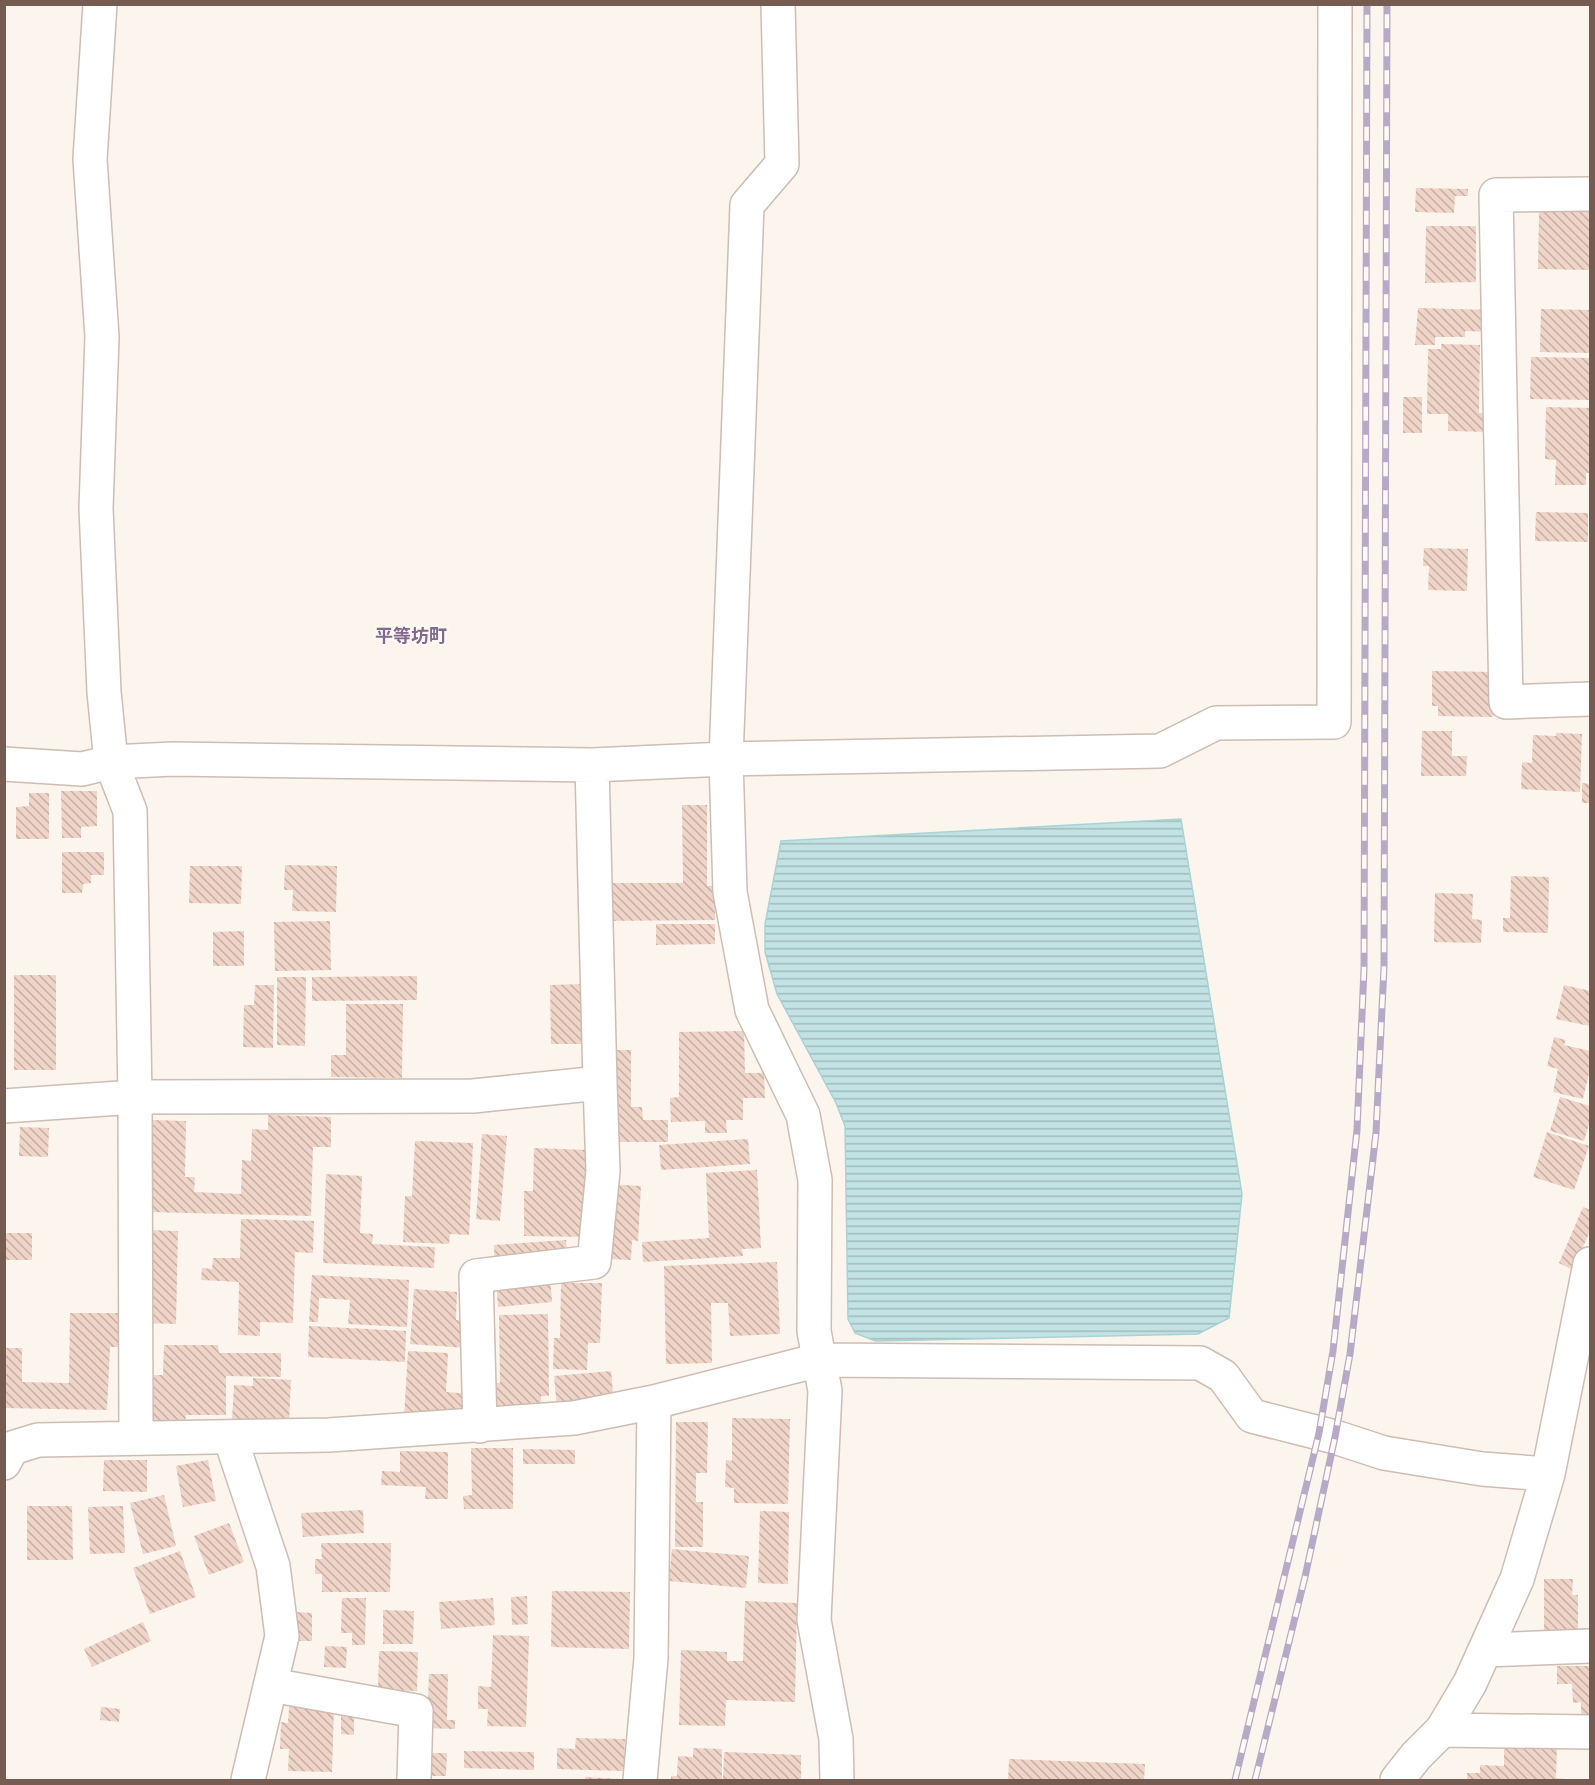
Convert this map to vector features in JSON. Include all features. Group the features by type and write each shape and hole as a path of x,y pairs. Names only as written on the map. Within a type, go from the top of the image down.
{"street":[{"path":"100,4 90,159 102,337 96,508 104,692 111,762 130,811 135,1097 136,1437"},
{"path":"778,4 782,164 747,205 726,759 730,892 752,1010 803,1115 814,1180 814,1331 825,1391 813,1620 836,1739 837,1780"},
{"path":"4,764 82,769 111,762 173,759 592,765 726,759 1160,751 1216,723 1334,722 1335,4"},
{"path":"1590,194 1496,195 1506,702 1590,699"},
{"path":"480,1426 476,1276 594,1262 603,1172 592,765"},
{"path":"4,1106 135,1097 473,1096 600,1083"},
{"path":"1397,1780 1416,1756 1442,1730 1470,1683 1517,1579 1548,1474 1578,1391 1590,1264"},
{"path":"4,1463 12,1448 38,1440 329,1434 480,1426 574,1418 654,1402 819,1360 1200,1363 1223,1376 1252,1416 1335,1437 1384,1453 1482,1469 1548,1474"},
{"path":"640,1780 651,1658 654,1402"},
{"path":"230,1437 273,1566 282,1636 248,1780"},
{"path":"1485,1650 1590,1646"},
{"path":"271,1685 416,1711 414,1780"},
{"path":"1442,1730 1590,1732"}],"water":[{"path":"1181,819 1242,1194 1229,1318 1198,1334 875,1341 855,1333 848,1319 845,1126 836,1103 777,994 765,952 765,924 781,841"}],"building":[{"path":"1416,188 1468,189 1468,196 1455,196 1454,213 1415,212"},
{"path":"1539,211 1590,212 1589,270 1538,269"},
{"path":"1426,226 1476,226 1476,282 1425,283"},
{"path":"1418,308 1493,310 1492,332 1465,331 1465,337 1435,337 1435,345 1415,345"},
{"path":"1541,309 1590,310 1590,353 1540,352"},
{"path":"1441,344 1480,345 1479,413 1489,413 1489,432 1448,431 1448,414 1427,414 1428,349 1441,349"},
{"path":"1531,357 1590,358 1590,400 1530,399"},
{"path":"1403,397 1422,397 1422,433 1403,433"},
{"path":"1546,407 1590,408 1590,473 1586,473 1586,485 1555,485 1556,460 1545,459"},
{"path":"1536,512 1588,513 1588,542 1535,541"},
{"path":"1424,548 1468,549 1467,591 1428,590 1429,566 1423,566"},
{"path":"1432,671 1493,672 1493,717 1438,716 1438,706 1432,706"},
{"path":"1422,731 1452,731 1452,756 1467,756 1466,776 1421,776"},
{"path":"1556,733 1582,734 1580,792 1521,789 1522,762 1532,763 1533,735 1556,736"},
{"path":"1582,783 1590,784 1590,803 1582,803"},
{"path":"61,791 97,791 97,826 81,827 81,838 62,838"},
{"path":"29,793 49,793 49,839 16,839 16,807 29,806"},
{"path":"682,805 707,805 707,886 715,886 715,920 600,921 600,883 683,883"},
{"path":"62,852 104,852 104,875 91,875 91,883 83,884 82,893 62,893"},
{"path":"285,865 337,866 336,912 292,911 293,890 284,890"},
{"path":"190,866 242,866 241,904 189,903"},
{"path":"1511,876 1549,877 1548,933 1503,932 1503,918 1510,918"},
{"path":"1435,893 1473,894 1472,919 1482,920 1481,943 1434,942"},
{"path":"330,921 331,970 275,971 274,922"},
{"path":"656,924 715,924 715,944 656,945"},
{"path":"244,931 244,966 213,966 213,932"},
{"path":"14,975 56,975 56,1070 14,1070"},
{"path":"417,976 417,1000 312,1001 312,977"},
{"path":"277,977 306,977 305,1046 277,1045"},
{"path":"585,984 584,1044 551,1044 550,985"},
{"path":"255,985 274,985 273,1048 243,1047 244,1005 254,1005"},
{"path":"1564,985 1590,991 1590,1026 1556,1019"},
{"path":"346,1004 403,1004 402,1078 331,1077 331,1055 346,1055"},
{"path":"744,1031 745,1073 764,1073 765,1098 743,1098 743,1120 726,1120 727,1133 705,1133 705,1121 671,1122 670,1098 679,1097 679,1032"},
{"path":"1554,1037 1566,1040 1564,1045 1590,1051 1590,1069 1583,1099 1553,1092 1558,1069 1547,1066"},
{"path":"608,1050 631,1050 631,1107 642,1107 643,1120 668,1120 668,1142 616,1142"},
{"path":"1560,1097 1590,1106 1590,1121 1584,1141 1550,1131"},
{"path":"268,1115 331,1117 331,1147 313,1147 311,1216 150,1212 152,1120 186,1121 185,1177 195,1177 194,1192 241,1194 242,1160 251,1161 252,1129 268,1130"},
{"path":"20,1127 49,1128 48,1157 19,1156"},
{"path":"1547,1132 1589,1146 1574,1190 1533,1177"},
{"path":"482,1134 507,1136 500,1221 476,1219"},
{"path":"748,1139 750,1164 661,1170 659,1145"},
{"path":"415,1141 473,1143 469,1235 450,1234 449,1244 403,1242 405,1196 412,1196"},
{"path":"534,1148 588,1150 586,1237 524,1236 524,1191 533,1191"},
{"path":"757,1170 761,1248 742,1249 743,1256 643,1262 642,1242 709,1238 706,1173"},
{"path":"326,1174 362,1176 360,1233 373,1234 372,1244 435,1247 434,1268 323,1263"},
{"path":"607,1184 641,1186 638,1241 632,1240 631,1260 610,1259"},
{"path":"1583,1207 1590,1210 1590,1231 1573,1270 1559,1263"},
{"path":"241,1219 314,1221 313,1253 295,1252 293,1323 260,1322 260,1336 238,1335 239,1282 201,1280 202,1268 212,1269 213,1258 240,1258"},
{"path":"146,1230 178,1231 176,1324 144,1323"},
{"path":"4,1233 32,1233 32,1260 4,1260"},
{"path":"566,1240 568,1263 495,1268 494,1245"},
{"path":"777,1262 780,1334 730,1336 728,1303 711,1303 712,1363 666,1364 664,1266"},
{"path":"312,1275 409,1280 407,1327 348,1324 350,1300 319,1298 318,1322 309,1322"},
{"path":"550,1276 552,1302 498,1307 496,1281"},
{"path":"561,1283 602,1283 600,1343 588,1343 587,1370 553,1369 554,1338 560,1338"},
{"path":"414,1289 457,1292 456,1320 469,1321 467,1348 410,1344"},
{"path":"70,1313 120,1313 120,1347 110,1347 107,1410 4,1408 4,1348 22,1348 22,1382 69,1383"},
{"path":"548,1314 549,1396 541,1396 541,1414 485,1415 495,1383 500,1383 499,1315"},
{"path":"309,1326 406,1331 405,1362 308,1357"},
{"path":"164,1345 218,1345 219,1353 281,1353 281,1377 226,1376 226,1415 186,1415 185,1426 153,1425 154,1375 163,1375"},
{"path":"408,1351 448,1353 446,1392 471,1394 470,1420 404,1417"},
{"path":"611,1371 614,1403 557,1408 554,1376"},
{"path":"253,1378 291,1380 289,1422 232,1419 234,1385 253,1386"},
{"path":"732,1418 790,1419 788,1504 734,1503 734,1488 725,1487 726,1460 732,1461"},
{"path":"676,1422 708,1422 707,1473 696,1473 696,1502 703,1502 703,1547 675,1547"},
{"path":"471,1448 513,1448 513,1509 464,1509 463,1496 472,1495"},
{"path":"523,1449 575,1450 575,1464 523,1464"},
{"path":"400,1451 448,1452 448,1499 425,1499 426,1487 381,1485 382,1471 400,1472"},
{"path":"104,1460 147,1460 147,1492 103,1491"},
{"path":"208,1460 216,1501 183,1507 176,1466"},
{"path":"164,1495 176,1546 143,1554 130,1503"},
{"path":"27,1506 72,1506 73,1560 27,1560"},
{"path":"123,1506 125,1553 90,1554 88,1507"},
{"path":"363,1510 364,1533 303,1537 301,1513"},
{"path":"760,1511 789,1512 788,1584 758,1583"},
{"path":"229,1523 244,1562 209,1575 194,1536"},
{"path":"321,1543 391,1543 390,1592 322,1592 322,1574 315,1574 315,1559 322,1559"},
{"path":"672,1549 749,1556 746,1588 669,1581"},
{"path":"180,1551 196,1597 150,1614 133,1568"},
{"path":"1544,1579 1573,1579 1572,1595 1578,1595 1578,1631 1544,1631"},
{"path":"552,1591 630,1592 629,1649 551,1647"},
{"path":"527,1596 528,1624 512,1625 511,1597"},
{"path":"342,1598 366,1598 365,1645 352,1645 352,1633 341,1633"},
{"path":"493,1598 495,1625 441,1629 439,1602"},
{"path":"745,1601 797,1603 795,1702 726,1700 725,1726 679,1725 681,1650 727,1652 727,1661 743,1661"},
{"path":"383,1610 414,1611 413,1644 383,1644"},
{"path":"296,1612 312,1613 312,1641 295,1641"},
{"path":"143,1622 151,1641 92,1667 84,1649"},
{"path":"493,1635 529,1636 526,1727 487,1726 488,1709 478,1709 478,1686 491,1687"},
{"path":"325,1646 347,1647 346,1668 324,1667"},
{"path":"379,1651 418,1652 417,1691 378,1690"},
{"path":"1557,1666 1590,1666 1590,1719 1581,1719 1581,1702 1573,1703 1572,1684 1557,1684"},
{"path":"429,1674 448,1674 447,1720 455,1720 455,1729 427,1728"},
{"path":"101,1707 120,1709 119,1722 100,1720"},
{"path":"289,1707 334,1708 332,1772 288,1771 289,1749 280,1749 281,1722 288,1723"},
{"path":"341,1713 354,1713 354,1735 341,1734"},
{"path":"576,1738 625,1739 624,1771 557,1769 557,1748 575,1749"},
{"path":"1504,1745 1557,1747 1556,1778 1565,1780 1467,1780 1467,1773 1480,1773 1480,1765 1504,1766"},
{"path":"693,1748 722,1749 722,1780 671,1780 671,1776 677,1776 678,1756 693,1757"},
{"path":"464,1751 534,1752 534,1770 464,1768"},
{"path":"724,1752 801,1755 801,1780 723,1780"},
{"path":"428,1753 447,1753 446,1776 427,1776"},
{"path":"1009,1759 1145,1764 1144,1780 1008,1780"},
{"path":"585,1777 621,1779 621,1780 585,1780"}],"railway":[{"path":"1235,1780 1319,1433 1333,1351 1357,1130 1364,969 1367,4"},
{"path":"1255,1780 1305,1577 1335,1437 1350,1354 1376,1133 1384,967 1387,4"}],"district":[{"name":"平等坊町","path":"411,636"}]}
